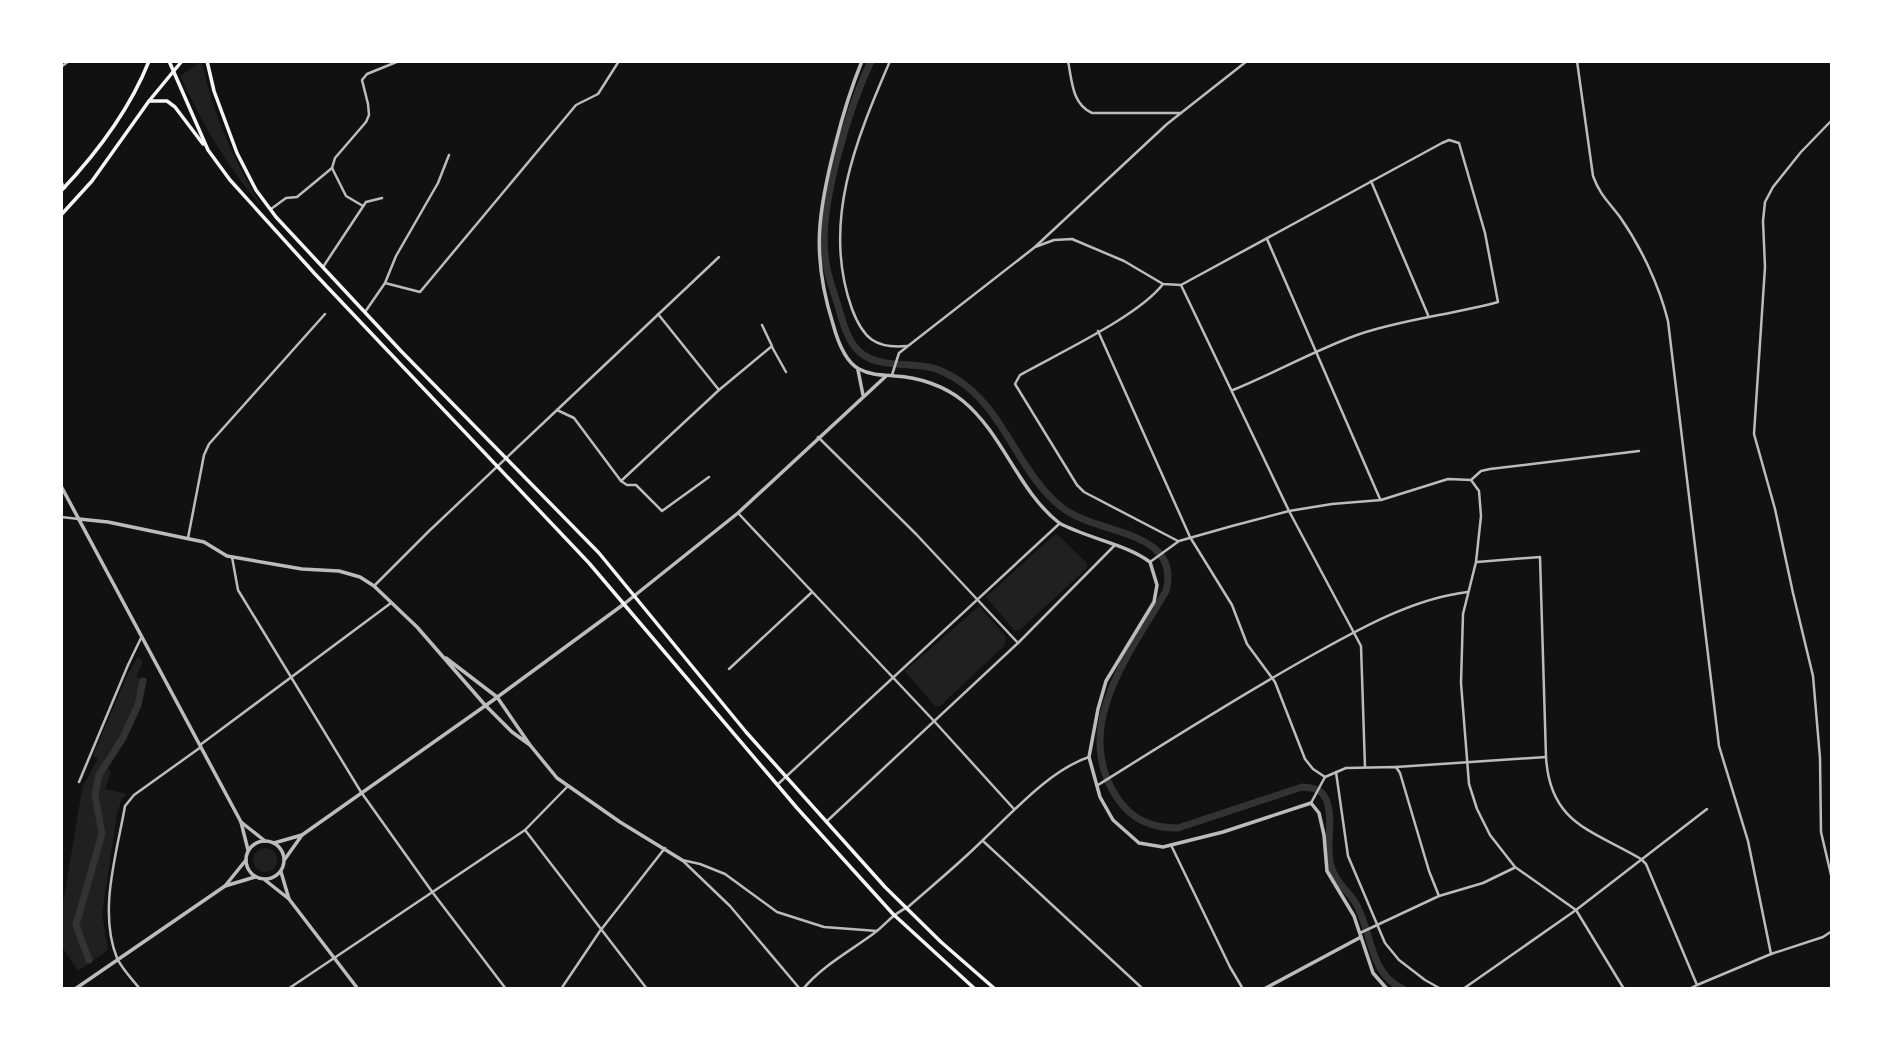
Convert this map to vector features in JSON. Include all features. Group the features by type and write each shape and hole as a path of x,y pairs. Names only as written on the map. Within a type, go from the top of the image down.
{"main road":[{"path":"63,190 113,128 144,74 148,61"},
{"path":"169,61 208,150"},
{"path":"61,215 92,181 149,101 183,61"},
{"path":"207,61 221,113 237,153 256,190 271,209 364,312 599,553 785,778 885,887 941,942 995,989"},
{"path":"149,101 167,101 175,107 230,180 265,220 589,563 777,785 893,914 975,989"}],"street":[{"path":"61,67 69,61"},
{"path":"271,209 286,198 297,197 332,168 335,158 369,115 362,80 368,74 399,61"},
{"path":"385,283 420,292 576,105 604,88 618,61"},
{"path":"862,61 849,91 823,192 818,234 824,297 837,338 847,357 858,369 886,377"},
{"path":"890,61 853,156 841,204 839,234 841,264 858,326 881,345 892,348 908,346"},
{"path":"1068,61 1077,102 1092,113 1181,113"},
{"path":"892,375 900,354 908,346 1035,247 1181,113 1247,61"},
{"path":"1577,61 1593,176 1599,193 1619,216 1646,261 1664,303 1668,321 1719,746 1748,841 1772,954"},
{"path":"1832,120 1801,152 1773,187 1765,202 1765,267 1754,434 1775,509 1814,676 1820,758 1821,832 1832,878"},
{"path":"1035,247 1054,240 1072,239 1124,261 1163,284 1181,285 1449,140 1459,143 1485,233 1498,302 1428,315 1357,335 1233,390"},
{"path":"364,312 385,283 396,257 438,183 449,155"},
{"path":"332,168 346,196 363,206"},
{"path":"61,181 63,190"},
{"path":"1371,181 1428,315"},
{"path":"323,267 366,202 382,198"},
{"path":"1267,239 1381,500"},
{"path":"374,586 719,257"},
{"path":"1163,284 1122,318 1015,380 1016,387 1084,492 1179,541"},
{"path":"1181,285 1289,511 1361,646 1365,767"},
{"path":"188,538 204,455 209,444 326,314"},
{"path":"657,314 719,390"},
{"path":"762,325 786,372"},
{"path":"1098,331 1190,537 1232,605 1247,644 1272,677 1305,759 1325,777"},
{"path":"621,481 719,390 772,346"},
{"path":"858,369 863,395"},
{"path":"263,879 272,878 280,871 302,835 624,604 738,513 863,395 892,375 923,380 963,401 1000,446 1021,479 1059,524 1136,552 1150,562 1157,585 1154,602 1106,681 1089,757 1100,797 1113,820 1139,843 1163,847 1223,832 1311,803 1325,777 1346,768 1546,757"},
{"path":"558,410 574,418 621,481 639,487 662,511 709,477"},
{"path":"818,437 1018,643"},
{"path":"1150,562 1179,541 1289,511 1381,500 1448,479 1471,480 1481,471 1490,469 1639,450"},
{"path":"1471,480 1479,491 1481,516 1476,562 1463,614 1461,683 1469,784 1477,809 1490,835 1516,867 1576,910 1624,989"},
{"path":"61,486 241,822 249,851"},
{"path":"738,513 1014,810"},
{"path":"61,517 108,522 188,538 204,542 227,556 302,569 339,571 360,577 374,586 446,658 485,705 512,732 530,745"},
{"path":"777,785 1059,524"},
{"path":"825,822 1018,643 1114,546"},
{"path":"232,557 238,590 360,792 506,989"},
{"path":"1476,562 1540,557 1546,757 1551,793 1560,808 1573,820 1646,864 1696,985"},
{"path":"1097,786 1272,677 1354,632 1447,595 1468,592"},
{"path":"729,669 811,593"},
{"path":"140,989 118,960 110,927 109,911 125,806 135,795 291,675 391,603"},
{"path":"79,782 141,638"},
{"path":"446,658 497,696 530,745 557,778 620,822 682,860 730,906 802,989 813,977 877,931 893,914 908,908 1014,810 1072,763 1089,757"},
{"path":"1396,766 1439,896"},
{"path":"1336,772 1348,856 1385,943 1399,960 1441,989"},
{"path":"288,989 525,830 568,786"},
{"path":"1311,803 1319,813 1327,871 1354,916 1373,973 1387,989"},
{"path":"1463,989 1576,910 1707,809"},
{"path":"241,822 282,851 284,861"},
{"path":"525,830 647,989"},
{"path":"273,844 302,835"},
{"path":"983,841 1143,989"},
{"path":"75,989 225,886 246,860 249,851 255,845 266,842"},
{"path":"1171,845 1243,989"},
{"path":"561,989 600,931 665,848"},
{"path":"246,860 250,871 256,877 263,879 289,899 358,989"},
{"path":"682,860 725,874 777,912 824,927 877,931"},
{"path":"1264,989 1369,929 1439,896 1483,883 1516,867"},
{"path":"280,871 289,899"},
{"path":"225,886 256,877"},
{"path":"1689,989 1772,954 1824,937 1832,931"}],"shaded area":[{"path":"202,61 225,136 261,205 216,144 180,76"},
{"path":"1054,535 1058,535 1087,563 1087,568 1020,630 1014,630 986,597"},
{"path":"979,606 1006,637 1005,645 940,706 935,706 905,671"},
{"path":"138,657 143,662 136,677 145,679 140,704 107,768 111,771 105,789 127,794 122,798 117,814 102,914 108,950 78,971 61,945 61,915 80,801 83,786 98,759 93,755"},
{"path":"265,848 274,851 277,860 274,869 265,872 256,869 253,860 256,851"}],"waterway":[{"path":"871,61 845,130 831,184 824,234 828,275 849,338 861,353 875,361 933,368 961,382 980,398 1036,481 1064,509 1134,537 1150,545 1162,556 1168,571 1166,591 1123,665 1102,718 1100,745 1105,772 1118,799 1130,813 1144,822 1160,827 1178,828 1302,787 1320,792 1329,810 1329,858 1333,871 1361,914 1383,973 1403,989"},
{"path":"89,960 76,925 102,834 95,795 99,775 123,738 138,705 143,681"}]}
